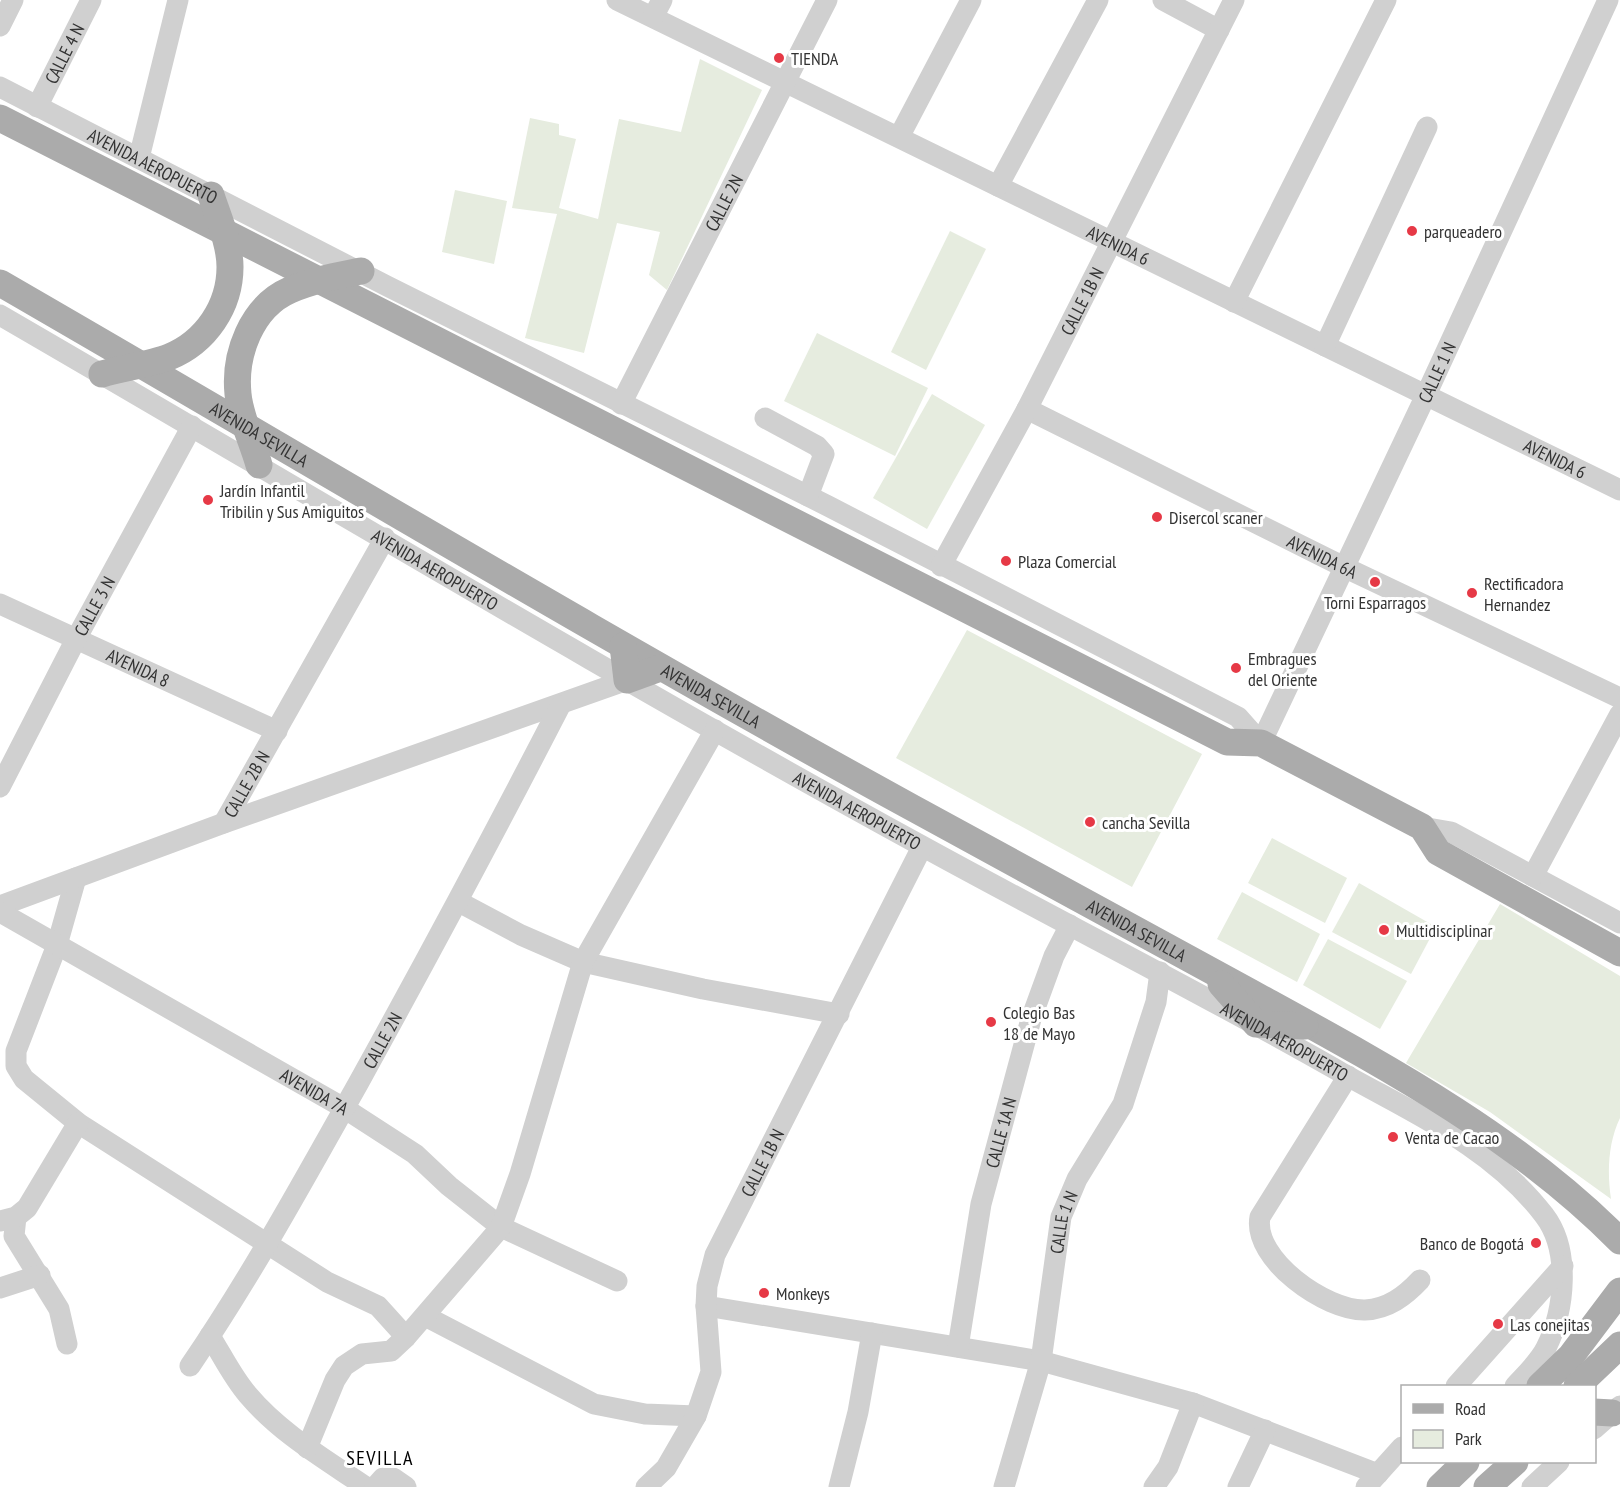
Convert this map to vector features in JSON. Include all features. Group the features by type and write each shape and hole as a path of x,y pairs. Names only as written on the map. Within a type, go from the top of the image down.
{"main road":[{"path":"0,118 1227,742 1261,743"},
{"path":"102,374 139,363 168,358 194,343 214,321 227,294 230,265 223,232 211,195"},
{"path":"259,465 238,396 237,365 246,336 264,310 288,291 320,280 361,271"},
{"name":"AVENIDA SEVILLA","path":"0,283 660,668 1313,1027 1429,1094 1529,1159 1578,1198 1620,1241"},
{"path":"623,646 627,680 660,668"},
{"name":"AVENIDA AEROPUERTO","path":"1261,743 1422,827 1438,852 1620,953"},
{"path":"1208,969 1256,1024 1313,1027"},
{"path":"1571,1356 1620,1291"},
{"path":"1541,1385 1620,1310"},
{"path":"1578,1385 1620,1345"},
{"path":"1440,1487 1465,1469 1490,1463"},
{"path":"1487,1487 1513,1463"}],"street":[{"path":"0,26 13,0"},
{"name":"CALLE 4 N","path":"37,106 91,0"},
{"path":"139,158 178,0"},
{"name":"AVENIDA 6","path":"617,0 658,9 785,82 1619,488"},
{"name":"CALLE 2N","path":"621,404 827,0"},
{"path":"899,137 971,0"},
{"path":"998,186 1098,0"},
{"path":"1163,0 1219,30"},
{"name":"CALLE 1B N","path":"941,566 1027,409 1234,0"},
{"path":"1234,302 1386,0"},
{"name":"CALLE 1 N","path":"1261,743 1346,568 1608,0"},
{"name":"AVENIDA AEROPUERTO","path":"0,87 621,404 808,496 1238,717 1261,743"},
{"path":"1325,346 1427,127"},
{"name":"AVENIDA AEROPUERTO","path":"0,315 627,680 922,847 1256,1024 1437,1124 1476,1149 1514,1180 1548,1219 1559,1245 1563,1266 1557,1316 1546,1347 1516,1385"},
{"name":"AVENIDA 6A","path":"1027,409 1346,568 1620,698"},
{"path":"765,418 817,446 824,454 808,496"},
{"name":"CALLE 3 N","path":"0,788 76,639 192,426"},
{"name":"CALLE 2B N","path":"0,906 224,823 385,538"},
{"name":"AVENIDA 8","path":"0,604 276,731"},
{"path":"224,823 560,706 627,680"},
{"name":"CALLE 2N","path":"190,1366 267,1246 459,902 560,706"},
{"path":"1533,876 1620,714"},
{"path":"307,1448 335,1380 344,1366 362,1354 391,1351 425,1316 501,1227 520,1174 583,962 715,730"},
{"name":"AVENIDA AEROPUERTO","path":"1422,827 1451,832 1620,923"},
{"name":"CALLE 1B N","path":"646,1487 666,1468 696,1416 711,1372 706,1306 707,1286 715,1255 922,847"},
{"path":"76,878 57,945 16,1051 16,1066 24,1079 78,1123 267,1246 327,1282 378,1306 406,1337"},
{"path":"459,902 521,935 583,962 703,989 839,1014"},
{"name":"AVENIDA 7A","path":"0,912 344,1108 415,1154 449,1186 501,1227 617,1281"},
{"name":"CALLE 1A N","path":"958,1347 981,1204 1031,1019 1054,956 1070,926"},
{"name":"CALLE 1 N","path":"1004,1487 1041,1361 1061,1217 1077,1179 1123,1104 1156,1002 1160,972"},
{"path":"1348,1076 1260,1217 1259,1232 1262,1241 1274,1258 1303,1285 1348,1309 1366,1310 1397,1301 1420,1280"},
{"path":"67,1344 59,1309 14,1236 8,1219 27,1208 78,1123"},
{"path":"1457,1385 1563,1266"},
{"path":"0,1288 39,1275"},
{"path":"706,1306 1041,1361 1193,1402 1265,1430 1372,1481 1401,1448"},
{"path":"425,1316 594,1404 645,1414 696,1416"},
{"path":"838,1487 858,1412 872,1333"},
{"path":"210,1336 247,1394 307,1448 366,1487"},
{"path":"1154,1487 1168,1467 1193,1402"},
{"path":"1238,1487 1265,1430"},
{"path":"1532,1487 1557,1463"},
{"path":"375,1487 383,1478 393,1478 406,1487"}],"green space":[{"path":"700,59 762,90 667,290 649,275 660,232 617,223 584,353 525,338 557,214 512,208 530,118 559,124 559,135 576,139 559,208 598,219 619,119 681,132"},
{"path":"455,190 507,201 494,264 442,252"},
{"path":"950,231 986,249 926,370 891,352"},
{"path":"817,333 928,388 895,456 784,401"},
{"path":"932,394 985,425 927,529 873,498"},
{"name":"cancha Sevilla","path":"967,630 1202,754 1132,887 896,758"},
{"path":"1272,838 1347,878 1325,923 1248,883"},
{"name":"Multidisciplinar","path":"1359,883 1436,927 1411,974 1332,932"},
{"path":"1242,892 1320,934 1297,982 1217,939"},
{"path":"1500,904 1620,976 1620,1118 1613,1137 1610,1158 1611,1199 1490,1112 1406,1063"},
{"name":"Multidisciplinar","path":"1328,939 1407,981 1380,1029 1303,985"}],"place":[{"name":"TIENDA","path":"779,58"},
{"name":"parqueadero","path":"1412,231"},
{"name":"Jardín Infantil Tribilin y Sus Amiguitos","path":"208,500"},
{"name":"Disercol scaner","path":"1157,517"},
{"name":"Plaza Comercial","path":"1006,561"},
{"name":"Torni Esparragos","path":"1375,582"},
{"name":"Rectificadora Hernandez","path":"1472,593"},
{"name":"Embragues del Oriente","path":"1236,668"},
{"name":"cancha Sevilla","path":"1090,822"},
{"name":"Multidisciplinar","path":"1384,930"},
{"name":"Colegio Bas 18 de Mayo","path":"991,1022"},
{"name":"Venta de Cacao","path":"1393,1137"},
{"name":"Banco de Bogotá","path":"1536,1243"},
{"name":"Monkeys","path":"764,1293"},
{"name":"Las conejitas","path":"1498,1324"}],"district":[{"name":"SEVILLA","path":"380,1458"}]}
